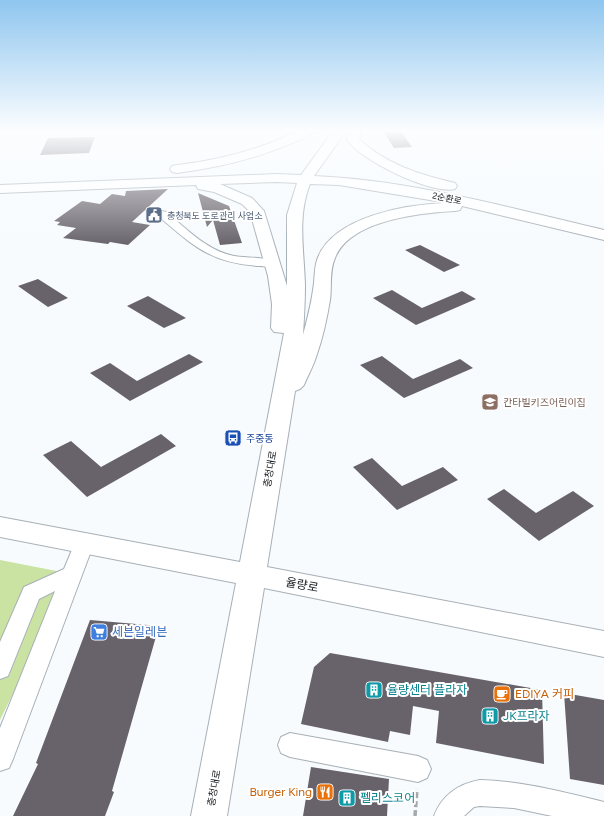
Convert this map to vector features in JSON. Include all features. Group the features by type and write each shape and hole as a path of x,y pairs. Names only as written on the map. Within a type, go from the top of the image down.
{"street":[{"path":"102,177 179,169"},
{"name":"충청대로","path":"209,816 293,341 296,285 294,264 294,220 299,194 312,169"},
{"path":"402,169 437,183 472,192 487,199"},
{"name":"2순환로","path":"0,180 242,172 308,175 411,184 604,225"},
{"name":"2순환로","path":"0,189 308,175 436,196 604,235"},
{"path":"146,182 192,183 211,187 247,201 257,211 277,276 281,304 280,413"},
{"path":"280,413 309,350 322,292 326,257 335,243 362,225 394,213 441,207 466,207 529,217"},
{"path":"162,214 213,252 224,257 245,261 272,263"},
{"name":"율량로","path":"0,528 252,575 604,644"},
{"path":"0,759 84,543"},
{"path":"0,669 31,594 72,574"},
{"path":"290,745 418,770"},
{"path":"447,816 450,811 469,795 497,792 604,815"}],"path":[{"path":"415,816 418,770"}],"green space":[{"path":"0,560 72,574 0,720"}],"building":[{"path":"168,189 132,222 150,225 128,245 63,238 76,228 57,225 60,222 54,221 82,201 100,204 112,194 125,196 126,191"},
{"path":"198,193 229,206 242,243 220,245 213,220 207,227"},
{"path":"420,245 460,265 444,272 405,250"},
{"path":"38,279 68,298 48,307 18,286"},
{"path":"392,290 422,308 462,291 476,299 416,325 373,298"},
{"path":"148,296 186,318 164,328 127,306"},
{"path":"189,354 203,362 130,401 90,373 110,363 137,381"},
{"path":"382,356 413,379 460,359 473,368 404,398 360,365"},
{"path":"161,434 176,446 87,497 43,455 71,441 101,467"},
{"path":"372,458 402,486 443,467 458,480 397,510 353,467"},
{"path":"504,489 536,513 573,491 594,506 539,541 487,499"},
{"path":"90,620 159,626 112,791 114,792 105,816 13,816 38,764 36,763"},
{"path":"330,653 542,690 544,764 436,743 439,711 413,706 410,735 390,731 388,742 301,724 314,667"},
{"path":"564,693 604,700 604,785 570,779"},
{"name":"펠리스코어","path":"311,767 389,779 387,816 303,816"}],"place":[{"name":"충청북도 도로관리 사업소","path":"154,215"},
{"name":"칸타빌키즈어린이집","path":"490,402"},
{"name":"주중동","path":"233,438"},
{"name":"세븐일레븐","path":"99,632"},
{"name":"율량센터 플라자","path":"374,690"},
{"name":"EDIYA 커피","path":"502,694"},
{"name":"JK프라자","path":"490,716"},
{"name":"Burger King","path":"325,792"},
{"name":"펠리스코어","path":"347,798"}]}
